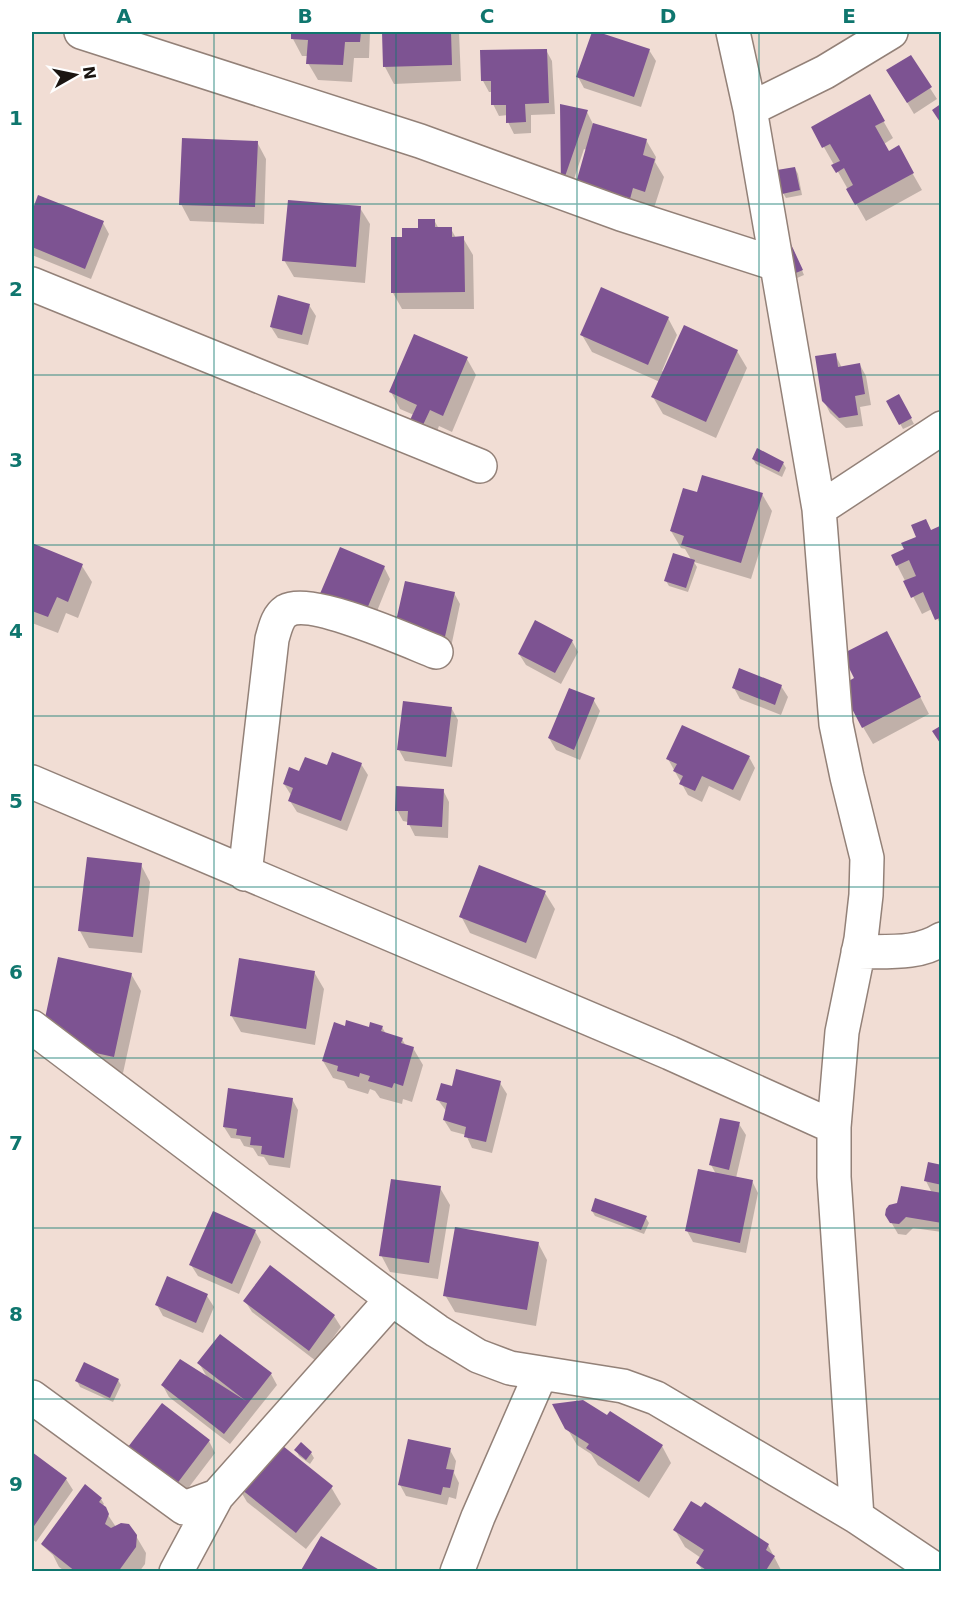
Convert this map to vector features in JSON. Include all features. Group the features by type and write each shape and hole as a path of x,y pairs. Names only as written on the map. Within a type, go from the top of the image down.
{"street":[{"path":"81,32 420,141 621,214 776,264"},
{"path":"733,32 750,109 819,509 836,724 867,858 866,895 858,952 842,1032 834,1127 834,1177 857,1517"},
{"path":"750,109 825,72 891,32"},
{"path":"32,284 480,466"},
{"path":"819,509 942,428"},
{"path":"245,874 272,639 280,617 285,612 300,607 318,610 436,652"},
{"path":"32,782 670,1053 834,1127"},
{"path":"858,952 913,950 929,946 942,939"},
{"path":"32,1027 392,1299 437,1331 478,1356 510,1368 623,1386 656,1398 857,1517 907,1561 939,1572"},
{"path":"176,1572 217,1496 392,1299"},
{"path":"457,1572 478,1517 541,1373"},
{"path":"32,1397 184,1508 217,1496"}],"building":[{"path":"291,32 361,32 360,42 345,42 343,65 306,64 308,40 291,39"},
{"path":"382,32 451,32 452,65 383,67"},
{"path":"592,32 650,49 634,97 576,77"},
{"path":"547,49 549,103 525,104 526,122 506,123 506,105 491,105 491,81 481,81 480,50"},
{"path":"911,55 932,87 907,103 886,70"},
{"path":"870,94 885,121 875,126 889,151 899,145 914,173 855,205 846,189 853,185 844,168 836,173 831,165 840,161 830,144 822,148 811,127"},
{"path":"942,103 942,125 932,110"},
{"path":"560,104 588,110 561,188"},
{"path":"593,123 647,139 643,155 655,159 645,192 633,188 630,199 576,183"},
{"path":"182,138 258,141 255,207 179,205"},
{"path":"795,167 800,190 782,194 777,170"},
{"path":"38,195 104,221 85,269 32,247 32,211"},
{"path":"288,200 361,206 356,267 282,261"},
{"path":"418,219 435,219 435,227 452,227 452,237 464,236 465,292 391,293 391,237 402,237 402,228 418,228"},
{"path":"790,242 803,270 786,277 774,249"},
{"path":"601,287 669,317 648,365 580,335"},
{"path":"278,295 310,304 302,335 270,327"},
{"path":"684,325 738,350 706,422 651,397"},
{"path":"414,334 468,357 443,416 430,410 423,425 410,420 417,405 389,392"},
{"path":"836,353 838,367 860,363 865,394 855,396 858,415 839,418 822,401 815,356"},
{"path":"899,394 912,418 899,425 886,401"},
{"path":"757,448 784,462 779,472 752,459"},
{"path":"702,475 763,493 741,563 681,545 684,536 670,531 683,488 697,492"},
{"path":"926,519 931,530 942,525 942,617 935,620 923,592 911,598 903,581 916,576 909,560 896,566 891,555 904,549 901,543 916,537 911,525"},
{"path":"32,543 83,564 68,602 57,597 48,617 32,611"},
{"path":"340,547 385,566 364,616 319,596"},
{"path":"673,553 695,560 686,588 664,581"},
{"path":"405,581 455,592 444,641 394,630"},
{"path":"535,620 573,640 555,673 518,654"},
{"path":"887,631 921,697 862,728 840,686 854,678 842,654"},
{"path":"739,668 782,685 775,705 732,688"},
{"path":"569,688 595,698 574,750 548,738"},
{"path":"403,701 452,707 446,757 397,750"},
{"path":"682,725 750,756 733,790 702,776 695,791 679,784 683,776 673,771 677,764 666,759"},
{"path":"942,725 942,746 932,731"},
{"path":"332,752 362,763 341,821 288,801 293,788 283,784 289,767 299,771 305,757 327,765"},
{"path":"396,786 444,789 442,827 407,825 408,811 395,811"},
{"path":"87,857 142,863 133,937 78,931"},
{"path":"479,865 546,891 526,943 459,917"},
{"path":"58,957 132,973 114,1057 73,1048 58,1036 60,1026 44,1023"},
{"path":"239,958 315,971 306,1029 230,1016"},
{"path":"346,1020 369,1027 370,1022 383,1026 381,1031 403,1038 401,1043 414,1047 403,1086 394,1083 392,1088 368,1081 370,1076 360,1073 359,1077 337,1071 338,1066 322,1061 334,1022 345,1026"},
{"path":"456,1069 501,1081 486,1142 464,1137 466,1127 443,1120 447,1103 436,1100 441,1083 452,1086"},
{"path":"228,1088 293,1098 284,1158 261,1154 262,1146 250,1145 251,1137 236,1135 237,1129 223,1127"},
{"path":"720,1118 740,1122 729,1170 709,1165"},
{"path":"928,1162 942,1165 942,1185 924,1181"},
{"path":"698,1169 753,1180 740,1243 685,1231"},
{"path":"391,1179 441,1186 429,1263 379,1256"},
{"path":"901,1186 942,1193 942,1223 906,1217 899,1224 890,1223 885,1215 886,1209 889,1205 897,1203"},
{"path":"595,1198 647,1216 641,1230 591,1211"},
{"path":"213,1211 256,1230 232,1284 189,1265"},
{"path":"455,1227 539,1242 527,1310 443,1296"},
{"path":"270,1265 335,1315 309,1351 243,1301"},
{"path":"167,1276 208,1294 196,1323 155,1305"},
{"path":"220,1334 272,1373 224,1434 161,1385 180,1359 246,1401 197,1363"},
{"path":"84,1362 119,1379 110,1398 75,1381"},
{"path":"583,1400 607,1415 610,1411 663,1445 639,1482 586,1448 589,1444 565,1429 552,1404"},
{"path":"162,1403 210,1440 176,1485 128,1447"},
{"path":"273,1438 333,1486 296,1533 236,1485"},
{"path":"408,1439 451,1448 446,1469 454,1470 450,1488 443,1487 441,1495 398,1485"},
{"path":"301,1442 312,1452 306,1460 294,1450"},
{"path":"32,1452 67,1478 32,1529"},
{"path":"85,1484 102,1498 99,1502 106,1507 109,1514 105,1524 111,1528 121,1523 129,1524 137,1535 136,1547 118,1572 76,1572 41,1544"},
{"path":"691,1501 701,1507 705,1502 769,1544 766,1550 775,1556 765,1572 709,1572 696,1563 704,1550 673,1530"},
{"path":"321,1536 383,1572 300,1572"}]}
